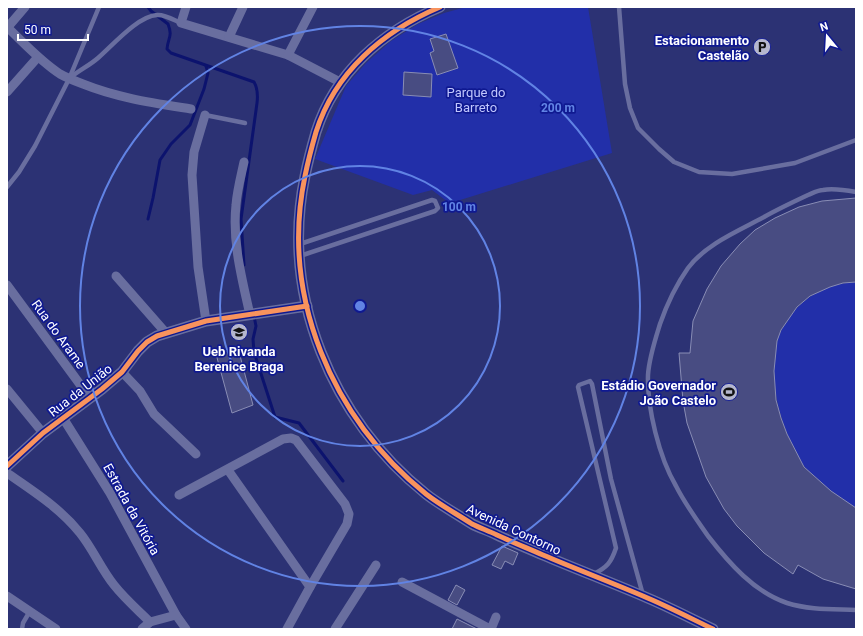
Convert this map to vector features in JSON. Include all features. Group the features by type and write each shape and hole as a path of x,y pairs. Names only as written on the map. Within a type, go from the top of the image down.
{"street":[{"path":"25,7 7,27 38,57 56,71 102,92 129,99 191,109"},
{"path":"186,7 181,23 288,55 340,82"},
{"path":"229,37 242,7"},
{"path":"288,55 314,7"},
{"name":"Avenida Contorno","path":"440,7 402,25 358,60 340,82 316,131 301,198 299,228 300,256 307,306 322,357 336,385 358,422 388,458 427,494 474,525 591,576 643,596 713,629"},
{"path":"7,92 38,57"},
{"path":"206,115 194,152 192,175 198,267 205,304 206,321"},
{"path":"244,162 236,206 236,243 241,276 253,314"},
{"path":"116,276 166,333"},
{"name":"Rua do Arame","path":"7,285 90,398"},
{"name":"Rua da União","path":"7,466 43,433 122,372 138,351 147,342 157,336 206,321 307,306"},
{"path":"122,372 140,391 154,414 196,454"},
{"path":"7,389 43,433"},
{"name":"Estrada da Vitória","path":"63,418 110,493 176,615 186,629"},
{"path":"179,495 228,470 283,439 291,438 296,440 342,499 348,509 349,519 287,629"},
{"path":"228,470 310,587"},
{"path":"7,473 59,510 81,534 113,584 150,622"},
{"path":"335,629 376,565"},
{"path":"402,582 491,629 496,617"},
{"path":"7,596 56,629"},
{"path":"142,629 150,622 176,615"}],"lane":[{"path":"7,187 19,172 35,146 70,78 99,7"},
{"path":"619,7 625,84 630,108 638,128 658,149 674,162 699,172 732,174 795,163 856,140"},
{"path":"70,78 83,67 94,61 118,38 145,18 158,15 181,23"},
{"path":"206,115 245,123"},
{"path":"856,192 843,189 822,190 796,200 736,232 703,252 688,268 672,294 655,339 648,376 651,414 661,453 675,485 694,516 723,555 753,584 769,595 788,603 814,608 856,610"},
{"path":"300,244 432,200 435,201 438,208 435,211 300,256"},
{"path":"591,576 607,567 613,558 616,548 578,388 579,385 590,382 592,384 600,416 611,479 643,596"},
{"path":"22,629 23,623 30,611"}],"green space":[{"name":"Parque do Barreto","path":"466,7 588,7 612,153 457,201 448,202 432,190 413,195 315,159 346,86 366,63 391,41 418,24 444,13"},
{"path":"856,282 856,508 821,485 800,461 789,438 780,412 774,370 778,337 792,314 799,306 807,299 825,289 845,283"}],"building":[{"path":"446,34 458,68 437,75 430,53 434,51 430,39"},
{"path":"404,72 432,74 431,97 403,95"},
{"name":"Estádio Governador João Castelo","path":"856,198 856,282 843,283 830,287 810,296 797,307 781,330 777,341 774,371 776,400 781,418 787,434 804,467 831,491 856,508 856,589 823,579 798,565 793,574 764,553 737,526 724,509 706,477 687,423 683,401 679,353 690,353 693,321 707,289 721,266 740,244 755,230 775,218 799,207 822,201"},
{"path":"238,348 253,405 232,413 216,354"},
{"path":"502,546 518,553 513,565 505,561 501,569 492,565"},
{"path":"456,585 465,590 457,605 448,600"},
{"path":"457,619 477,629 452,629"}],"waterway":[{"path":"148,7 168,24 170,34 167,49 171,53 254,82 256,87 258,95 241,219 244,265"},
{"path":"148,219 160,160 171,144 190,125 204,89 208,73 206,66"},
{"path":"254,316 256,326 253,339 254,352 275,417 299,423 343,481"}],"cycle path":[{"path":"440,7 399,28 364,56 349,72 335,91 324,110 316,132 305,176 299,221 300,266 308,310 321,352 340,392 364,430 393,464 431,498 472,524 652,600 713,629"},
{"path":"7,466 43,433 102,389 122,372 138,351 147,342 157,336 206,321 307,306"}],"place":[{"name":"Estacionamento Castelão","path":"762,47"},
{"name":"Ueb Rivanda Berenice Braga","path":"239,332"},
{"name":"Estádio Governador João Castelo","path":"729,392"}]}
